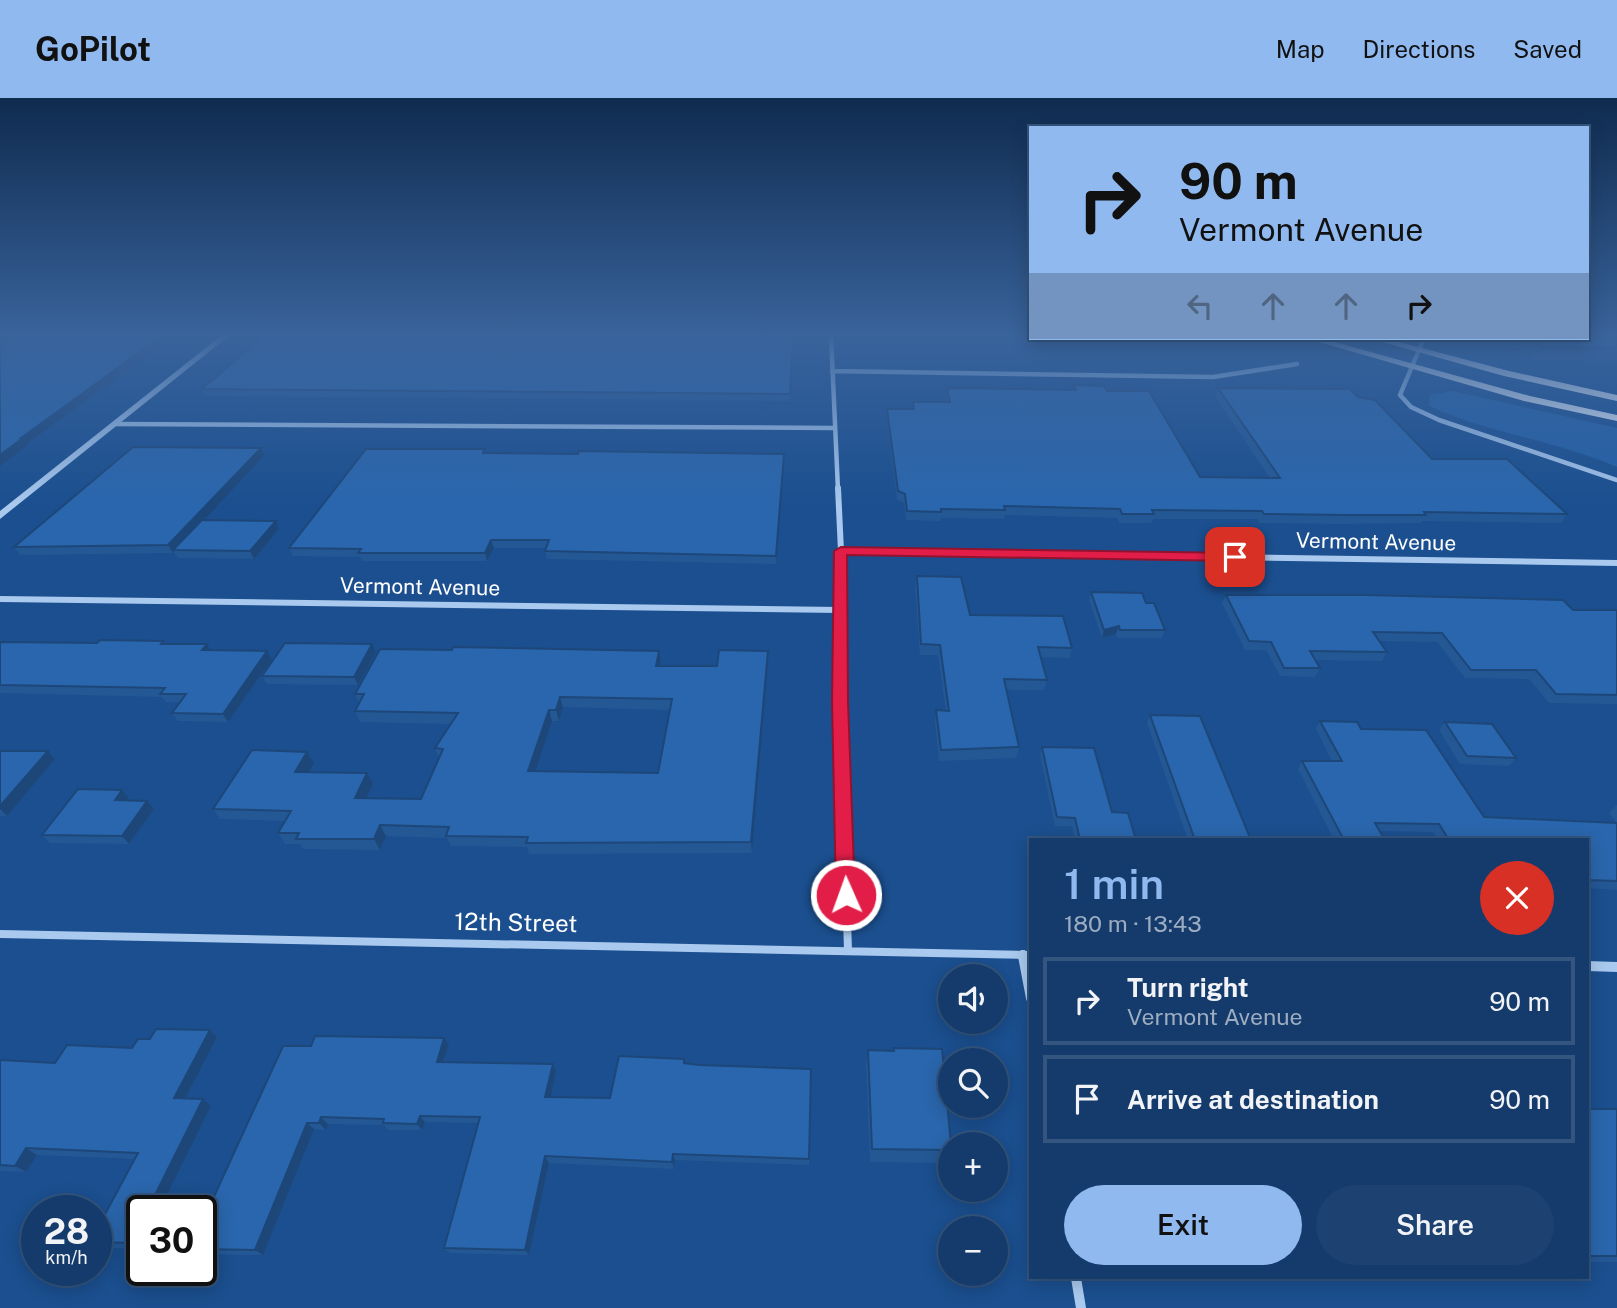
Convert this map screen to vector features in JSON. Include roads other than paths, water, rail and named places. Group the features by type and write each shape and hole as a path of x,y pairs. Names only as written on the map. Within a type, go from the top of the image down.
{"main road":[{"path":"1503,391 1617,418"},
{"path":"1589,391 1617,398"}],"street":[{"path":"0,516 157,391"},
{"path":"833,391 841,551 840,701 848,951"},
{"path":"1403,391 1401,395 1411,407 1439,420 1617,480"},
{"path":"116,424 835,428"},
{"name":"Vermont Avenue","path":"841,551 1617,563"},
{"name":"Vermont Avenue","path":"0,599 840,610"},
{"name":"12th Street","path":"0,934 1027,955"},
{"path":"1027,955 1029,976"},
{"path":"1589,966 1617,967"},
{"path":"1076,1279 1081,1308"}]}
